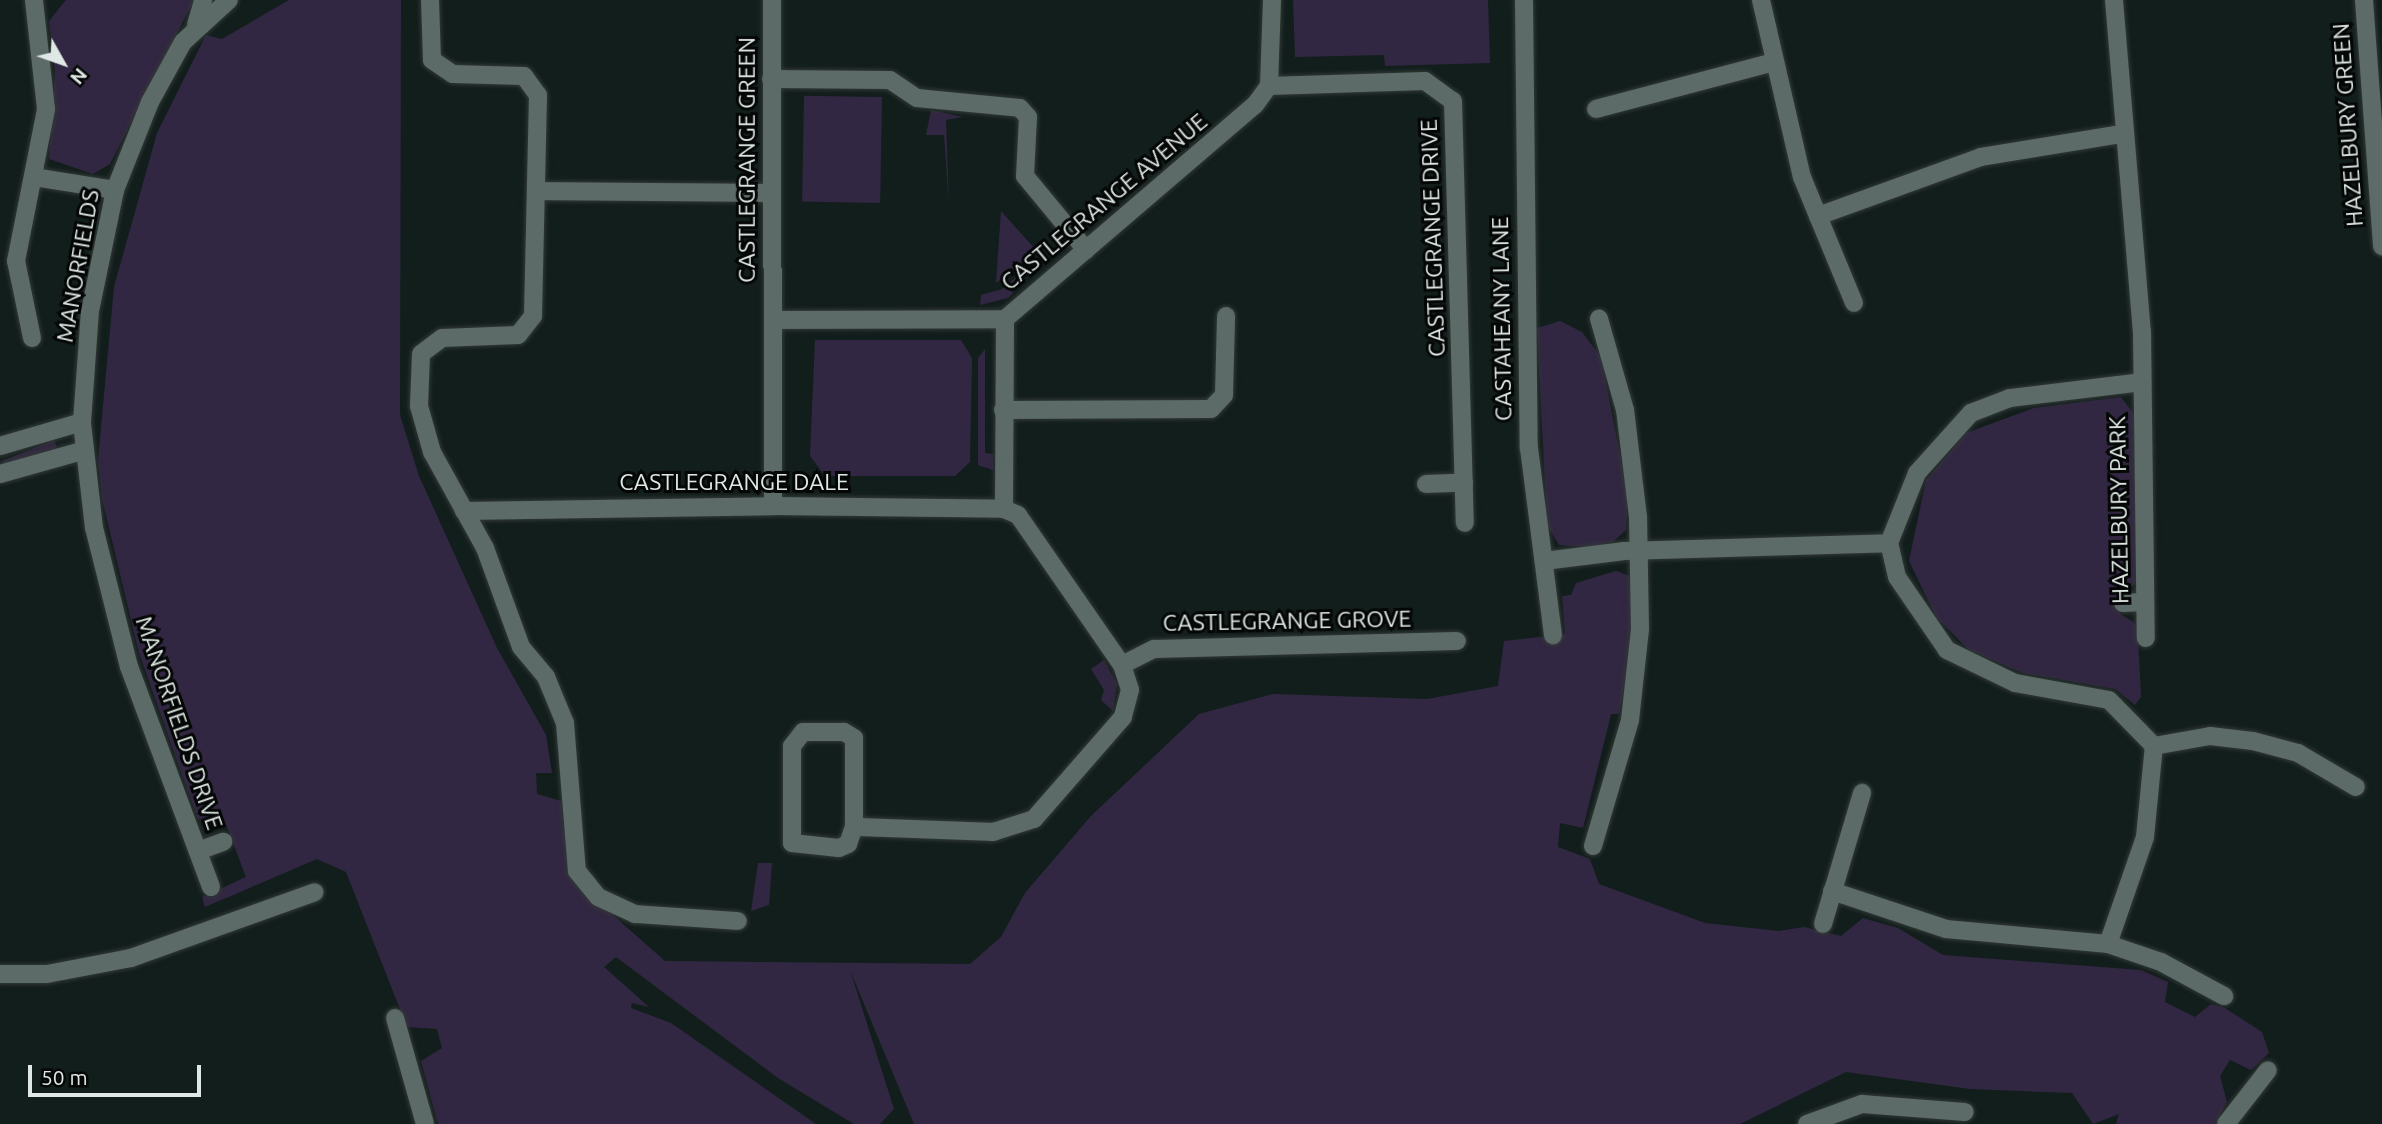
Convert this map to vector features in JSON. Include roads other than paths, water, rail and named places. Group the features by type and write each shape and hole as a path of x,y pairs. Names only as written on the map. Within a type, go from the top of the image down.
{"street":[{"name":"MANORFIELDS","path":"82,451 90,311 115,190 149,102 196,25 203,0"},
{"name":"MANORFIELDS","path":"196,25 229,0"},
{"path":"430,0 427,47 444,70 514,73 537,88 536,191 527,329 509,337 442,338 419,361 424,428 440,476 464,511 497,576 513,630 546,677 565,723 564,784 572,852 577,871 598,897 635,914 738,921"},
{"name":"CASTLEGRANGE GREEN","path":"772,0 770,193 773,506"},
{"path":"1269,86 1272,0"},
{"name":"CASTAHEANY LANE","path":"1524,0 1528,434 1553,635"},
{"path":"1761,0 1774,62 1818,216 1854,303"},
{"name":"HAZELBURY PARK","path":"2114,0 2142,382 2146,638"},
{"name":"HAZELBURY GREEN","path":"2364,0 2382,246"},
{"path":"32,338 16,261 46,109 38,1"},
{"path":"1596,108 1774,62"},
{"path":"771,79 890,80 917,98 1010,103 1028,117 1025,176 1086,250"},
{"name":"CASTLEGRANGE DRIVE","path":"1269,86 1424,81 1453,101 1465,523"},
{"name":"CASTLEGRANGE AVENUE","path":"1004,509 1004,319 1249,111 1269,86"},
{"path":"1818,216 1981,157 2122,134"},
{"path":"33,177 115,190"},
{"path":"536,191 770,193"},
{"path":"1003,410 1211,409 1224,395 1226,316"},
{"path":"773,320 1004,319"},
{"path":"1594,846 1639,670 1640,551 1625,410 1599,319"},
{"name":"HAZELBURY PARK","path":"1889,543 1917,473 1971,413 2010,398 2142,382"},
{"path":"0,446 82,422"},
{"path":"0,474 82,451"},
{"name":"MANORFIELDS DRIVE","path":"82,451 128,667 211,887"},
{"path":"1426,484 1464,483"},
{"name":"CASTLEGRANGE DALE","path":"464,511 773,506 1004,509"},
{"path":"854,827 993,832 1027,825 1123,717 1130,690 1122,665 1025,523 1004,509"},
{"path":"1544,561 1640,551 1889,543 1897,577 1947,650 1996,677 2109,700 2154,746"},
{"path":"2123,603 2144,602"},
{"name":"CASTLEGRANGE GROVE","path":"1122,665 1153,649 1457,641"},
{"path":"803,732 844,732 854,738 854,827 839,848 792,843 792,746 803,732"},
{"path":"2154,746 2210,736 2253,741 2298,753 2356,787"},
{"path":"2108,944 2145,837 2154,746"},
{"path":"1823,924 1862,793"},
{"path":"198,851 223,842"},
{"path":"1832,891 1947,929 2108,944 2161,962 2224,996"},
{"path":"0,975 47,974 131,958 316,892"},
{"path":"395,1018 425,1124"},
{"path":"2226,1124 2267,1070"},
{"path":"1807,1124 1862,1104 1965,1112"}]}
